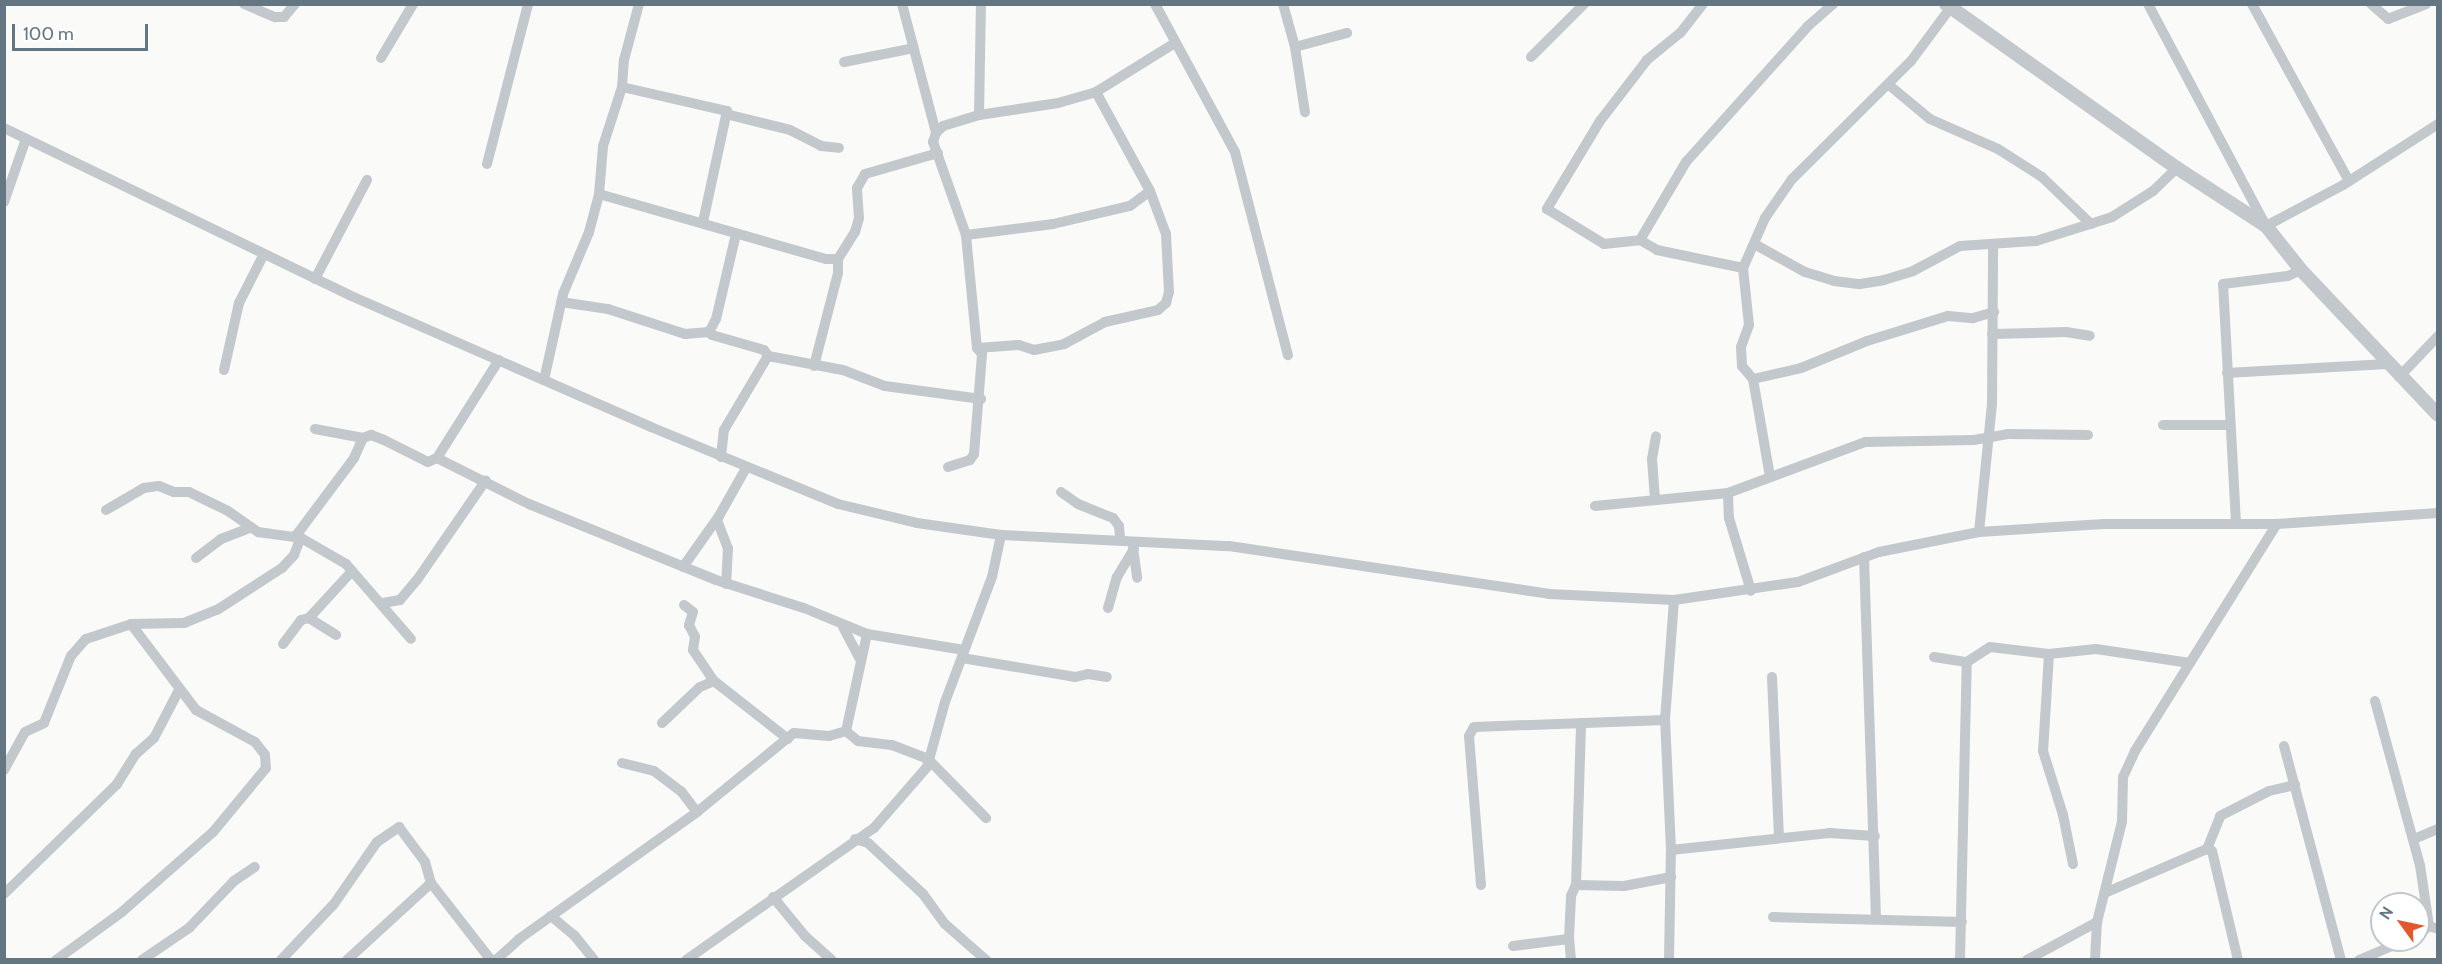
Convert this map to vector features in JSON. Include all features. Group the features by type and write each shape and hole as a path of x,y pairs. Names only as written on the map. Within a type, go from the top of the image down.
{"street":[{"path":"244,4 275,17 284,17 295,4"},
{"path":"381,58 413,4"},
{"path":"487,165 528,4"},
{"path":"544,380 561,302 589,232 599,194 603,146 622,87 624,60 639,4"},
{"path":"902,4 936,133"},
{"path":"979,115 981,4"},
{"path":"1155,4 1173,44 1235,152 1288,355"},
{"path":"1283,4 1295,47 1305,112"},
{"path":"1531,57 1584,4"},
{"path":"1703,4 1680,33 1647,60 1600,121 1547,204 1548,213 1596,241 1609,244 1640,240 1657,250 1743,268"},
{"path":"1640,240 1686,162 1808,26 1833,4"},
{"path":"2148,4 2266,226 2301,270 2399,377 2438,415"},
{"path":"2252,4 2349,181"},
{"path":"2371,4 2388,19 2426,4"},
{"path":"1770,476 1753,379 1745,373 1741,358 1749,326 1743,268 1756,245 1765,218 1792,178 1861,107 1888,85 1948,6 2177,168 2266,226"},
{"path":"1295,47 1347,33"},
{"path":"948,467 970,460 974,454 981,399 982,354 977,348 966,235 933,142 936,133 943,126 979,115 1058,103 1096,92 1173,44"},
{"path":"844,62 914,48"},
{"path":"1888,85 1930,119 1998,150 2042,177 2091,224"},
{"path":"622,87 790,130 821,146 839,148"},
{"path":"977,348 1052,347 1105,322 1158,310 1169,292 1166,234 1150,191 1096,92"},
{"path":"703,222 726,114"},
{"path":"2266,226 2349,181 2438,124"},
{"path":"4,128 315,279 746,468 859,511 1001,535 1120,538 1133,544 1254,548 1549,594 1674,600 1751,591 1798,582 1864,557 1978,532 2104,524 2277,524 2438,513"},
{"path":"4,202 26,139"},
{"path":"814,366 838,273 838,259 855,232 859,218 856,188 865,174 938,153"},
{"path":"1756,245 1805,272 1860,284 1913,271 1960,246 2036,241 2091,224 2133,205 2177,168"},
{"path":"315,279 367,180"},
{"path":"966,235 1053,224 1130,206 1150,191"},
{"path":"599,194 826,259 838,259"},
{"path":"709,332 716,319 736,234"},
{"path":"1978,532 1986,438 1991,425 1993,245"},
{"path":"224,370 239,303 264,254"},
{"path":"2236,523 2223,284 2235,279 2288,276 2301,270"},
{"path":"561,302 608,309 678,333 709,332 718,338 764,350 768,356 843,370 885,386 981,399"},
{"path":"1753,379 1810,365 1867,341 1948,316 1973,318 1994,312"},
{"path":"1992,334 2066,332 2090,336"},
{"path":"2399,377 2438,336"},
{"path":"721,457 724,430 768,356"},
{"path":"315,429 363,438 371,435 424,462 437,458 499,360"},
{"path":"2227,373 2387,364"},
{"path":"2163,425 2230,425"},
{"path":"1595,506 1728,493 1770,476 1812,464 1866,442 1986,438 2007,434 2088,435"},
{"path":"1655,499 1652,459 1656,436"},
{"path":"4,770 25,732 44,723 70,656 86,639 131,624 184,623 217,610 282,568 294,555 299,536 354,458 363,438"},
{"path":"437,458 486,480 529,504 726,584 804,608 843,627 1075,677 1088,674 1107,677"},
{"path":"683,567 717,520 746,468"},
{"path":"382,603 399,600 417,580 486,480"},
{"path":"106,510 144,488 159,486 174,492 189,492 228,511 250,528 270,536 299,536 330,552 352,571 360,584 382,603 411,639"},
{"path":"1061,492 1078,504 1113,518 1119,526 1120,538"},
{"path":"1728,493 1731,526 1751,591"},
{"path":"717,520 728,548 726,584"},
{"path":"2095,960 2097,921 2107,892 2122,822 2123,777 2135,751 2277,524"},
{"path":"196,558 221,539 250,528"},
{"path":"686,960 855,839 874,828 904,797 927,767 963,654 992,576 1001,535"},
{"path":"1133,544 1137,578"},
{"path":"1108,608 1117,577 1133,544"},
{"path":"1864,557 1876,919"},
{"path":"283,644 301,620 309,618 352,571"},
{"path":"1670,960 1671,850 1665,720 1674,600"},
{"path":"684,605 693,612 689,626 695,637 693,650 714,681 788,739"},
{"path":"309,618 336,634"},
{"path":"56,960 122,912 213,832 266,768 265,755 255,742 196,710 188,694 179,690 131,624"},
{"path":"843,627 861,661"},
{"path":"846,731 867,634"},
{"path":"1934,657 1967,662 1990,647 2049,654 2096,649 2190,663"},
{"path":"2049,654 2043,751 2063,815 2073,864"},
{"path":"1960,960 1967,662"},
{"path":"1772,677 1779,838"},
{"path":"662,723 700,687 714,681"},
{"path":"4,894 117,784 136,754 154,738 179,690"},
{"path":"2375,701 2414,839 2433,928"},
{"path":"1481,885 1471,730 1478,724 1665,720"},
{"path":"1571,960 1569,939 1571,896 1576,885 1581,723"},
{"path":"846,731 858,741 892,745 928,759 986,818"},
{"path":"496,960 551,916 697,812 797,732 829,736 846,731"},
{"path":"2284,746 2341,960"},
{"path":"622,763 654,771 681,791 697,812"},
{"path":"2107,892 2207,849 2220,816 2269,791 2295,785"},
{"path":"281,960 334,904 377,842 399,826 425,862 431,883 491,960"},
{"path":"868,843 874,828"},
{"path":"2414,839 2438,829"},
{"path":"1671,850 1829,833 1875,836"},
{"path":"855,839 868,843 923,894 945,924 986,960"},
{"path":"2207,849 2212,851 2238,960"},
{"path":"142,960 189,928 234,880 255,867"},
{"path":"1576,885 1624,886 1671,877"},
{"path":"347,960 431,883"},
{"path":"773,897 805,936 832,960"},
{"path":"551,916 574,935 594,960"},
{"path":"1773,917 1962,921"},
{"path":"2027,960 2097,921"},
{"path":"1512,946 1569,939"},
{"path":"2358,960 2377,952"}]}
